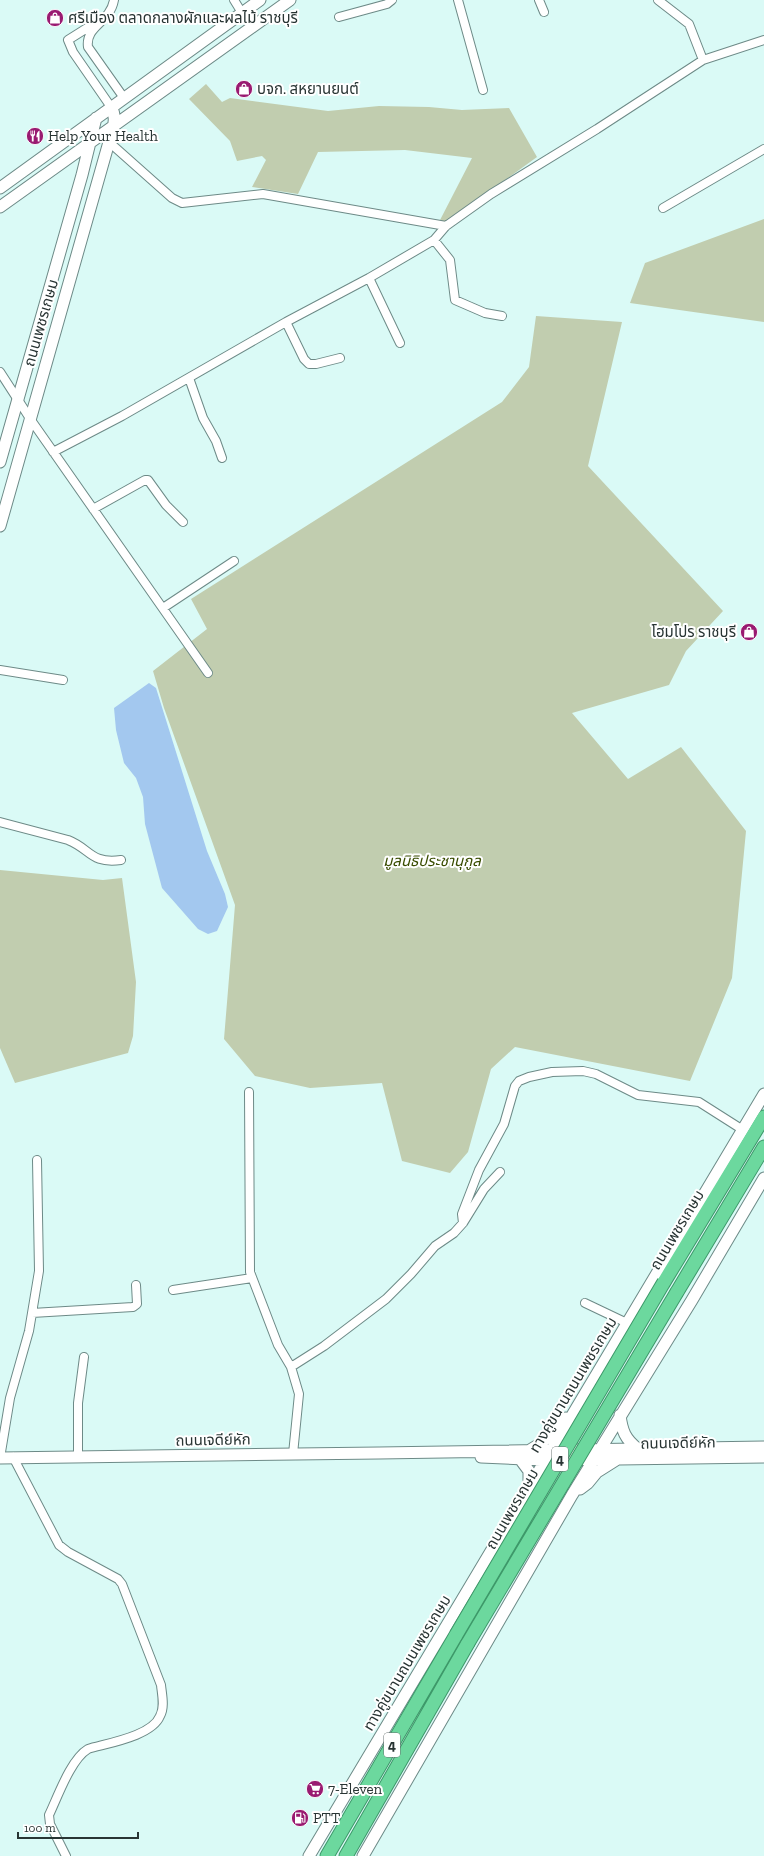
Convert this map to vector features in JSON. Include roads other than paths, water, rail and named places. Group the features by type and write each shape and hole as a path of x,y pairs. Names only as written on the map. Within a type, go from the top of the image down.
{"highway":[{"name":"ถนนเพชรเกษม","path":"328,1856 664,1282 764,1117"},
{"name":"ถนนเพชรเกษม","path":"346,1856 468,1643 676,1292 764,1147"}],"main road":[{"path":"0,188 260,0"},
{"path":"0,207 290,0"},
{"name":"ถนนเพชรเกษม","path":"0,526 109,142 115,114 111,107"},
{"name":"ถนนเพชรเกษม","path":"0,462 96,118"},
{"name":"ทางคู่ขนานถนนเพชรเกษม","path":"309,1856 764,1094"},
{"name":"4","path":"363,1856 572,1495 692,1300 764,1178"},
{"path":"530,1450 543,1442 561,1421 573,1414"},
{"path":"620,1415 623,1434 628,1441 638,1449"},
{"name":"ถนนเจดีย์หัก","path":"0,1458 427,1453 764,1446"},
{"name":"ถนนเจดีย์หัก","path":"427,1453 546,1460 764,1457"},
{"path":"520,1459 529,1470 529,1488"},
{"path":"572,1495 588,1483 597,1472 618,1459"}],"street":[{"path":"114,0 110,13 89,34 87,40 88,47 124,98"},
{"path":"234,0 242,13"},
{"path":"338,17 387,4 392,0"},
{"path":"458,0 483,90"},
{"path":"539,0 544,12"},
{"path":"658,0 689,24 703,60"},
{"path":"100,23 95,24 68,40 73,52 111,107"},
{"path":"54,452 189,378 286,322 369,278 434,240 446,226 491,194 597,129 703,60 764,40"},
{"path":"109,142 172,198 182,203 262,194 446,226"},
{"path":"663,208 764,149"},
{"path":"434,240 450,260 455,300 485,313 502,316"},
{"path":"369,278 400,343"},
{"path":"286,322 304,359 309,364 316,364 340,358"},
{"path":"0,372 30,420 54,452 208,673"},
{"path":"189,378 203,418 216,441 222,458"},
{"path":"93,509 145,480 148,480 166,505 183,522"},
{"path":"163,608 234,562"},
{"path":"0,670 63,680"},
{"path":"0,822 74,842 93,857 102,861 120,860"},
{"path":"463,1223 462,1214 479,1170 504,1124 515,1086 519,1081 529,1077 552,1072 584,1071 596,1074 638,1095 700,1102 743,1130"},
{"path":"248,1092 250,1272 278,1345 291,1367 299,1394 293,1454"},
{"path":"0,1458 10,1398 29,1331 39,1271 37,1160"},
{"path":"291,1367 324,1346 386,1299 411,1274 435,1246 454,1233 463,1223 484,1189 500,1172"},
{"path":"173,1290 252,1278"},
{"path":"32,1313 133,1307 137,1304 136,1285"},
{"path":"585,1303 627,1323"},
{"path":"78,1456 78,1403 84,1357"},
{"path":"13,1457 59,1545 68,1552 118,1580 122,1584 161,1685 163,1702 160,1717 152,1728 141,1733 88,1749 81,1753 75,1763 49,1814 50,1824 66,1856"}],"water":[{"path":"149,683 156,688 207,851 225,894 228,907 217,931 208,934 198,929 162,888 145,824 143,797 136,778 124,763 116,730 114,708"}],"place":[{"name":"ศรีเมือง ตลาดกลางผักและผลไม้ ราชบุรี","path":"55,18"},
{"name":"บจก. สหยานยนต์","path":"244,89"},
{"name":"Help Your Health","path":"35,136"},
{"name":"โฮมโปร ราชบุรี","path":"749,632"},
{"name":"7-Eleven","path":"315,1789"},
{"name":"PTT","path":"300,1818"}],"park label":[{"name":"มูลนิธิประชานุกูล","path":"432,861"}]}
